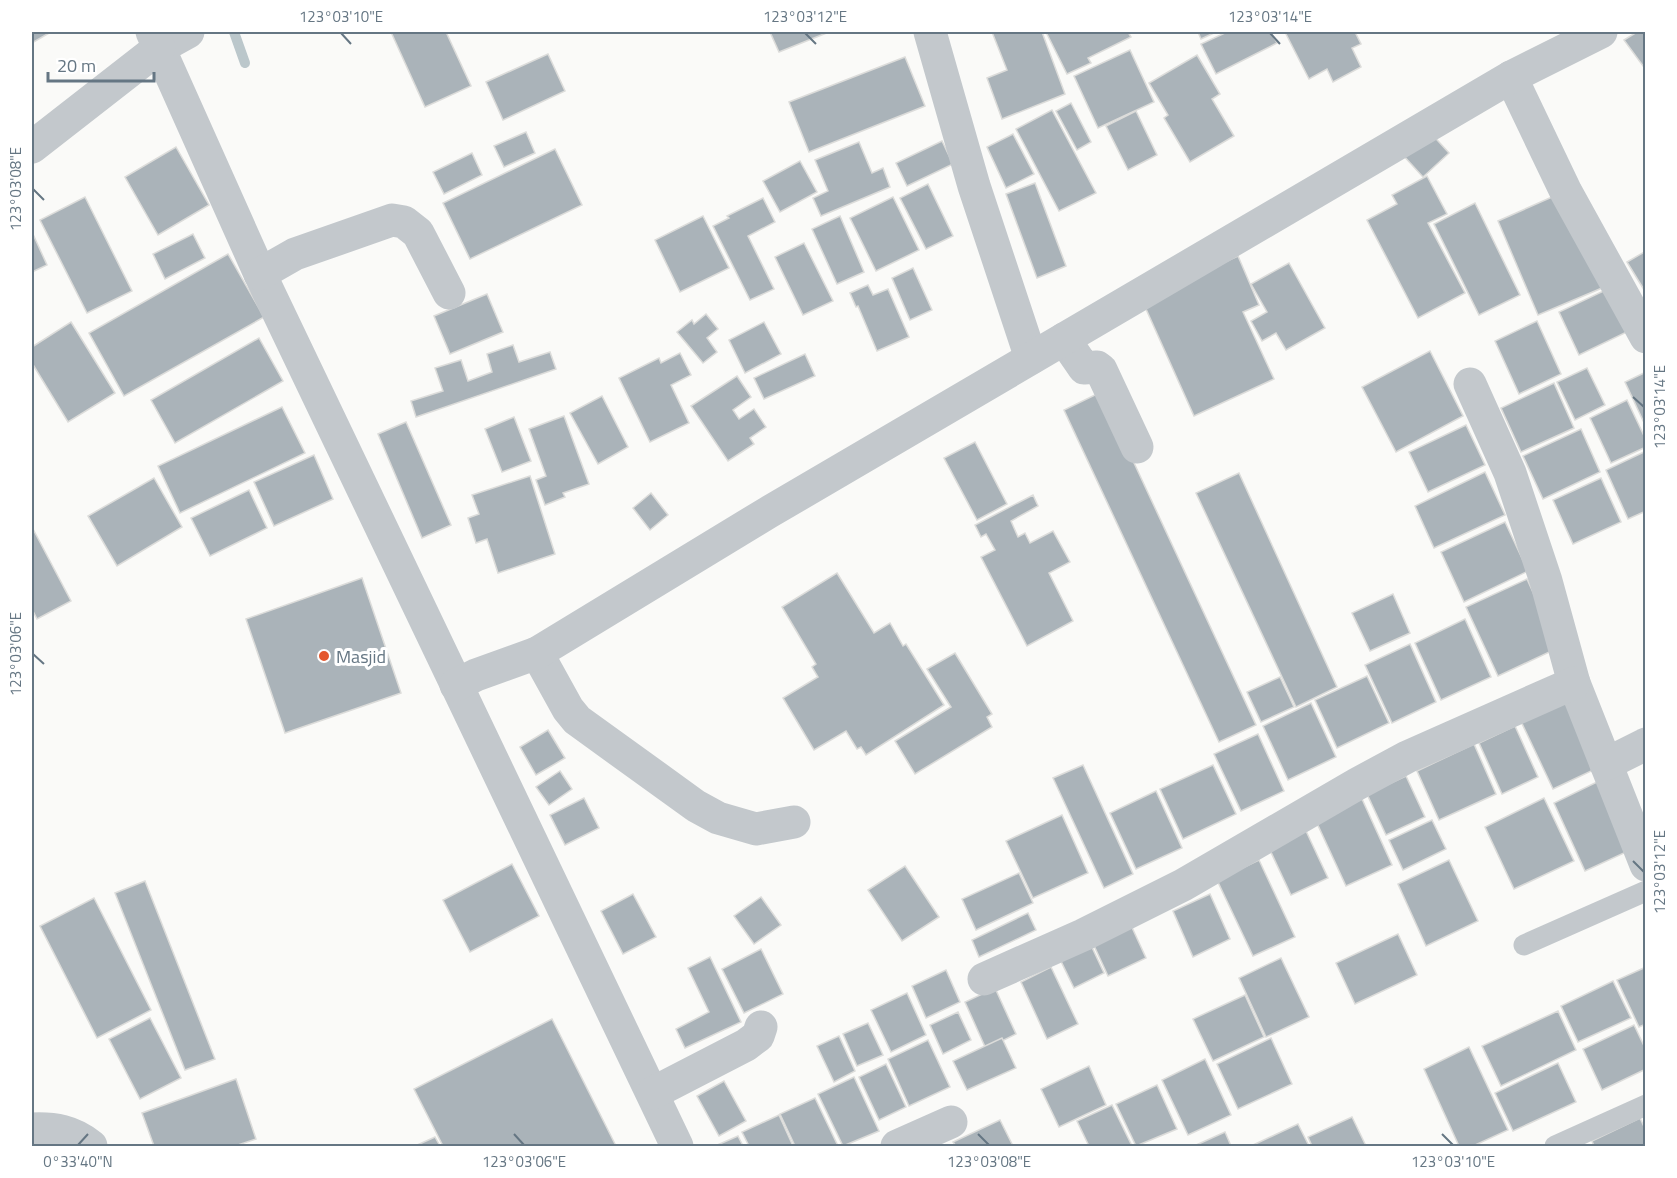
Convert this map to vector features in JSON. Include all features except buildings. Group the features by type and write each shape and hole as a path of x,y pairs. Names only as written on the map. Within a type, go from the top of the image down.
{"street":[{"path":"32,147 155,40 188,32"},
{"path":"930,32 974,186 1031,358"},
{"path":"466,680 531,655 769,512 1511,77 1601,32"},
{"path":"155,40 260,274 466,680 677,1146"},
{"path":"1511,77 1566,192 1646,336"},
{"path":"260,274 295,254 392,220 404,222 418,233 449,293"},
{"path":"1064,339 1083,368 1086,370 1097,367 1101,370 1137,447"},
{"path":"1470,384 1510,473 1546,580 1574,683 1646,865"},
{"path":"531,655 577,720 696,806 718,818 756,828 794,822"},
{"path":"984,979 1083,935 1183,885 1407,757 1574,683"},
{"path":"1606,764 1646,744"},
{"path":"653,1093 746,1045 758,1035 761,1027"},
{"path":"897,1146 951,1122"},
{"path":"34,1124 66,1131 91,1146"}],"lane":[{"path":"1524,945 1646,891"},
{"path":"1555,1146 1646,1105"}],"waterway":[{"path":"234,32 245,63"}],"place":[{"name":"Masjid","path":"324,656"}]}
